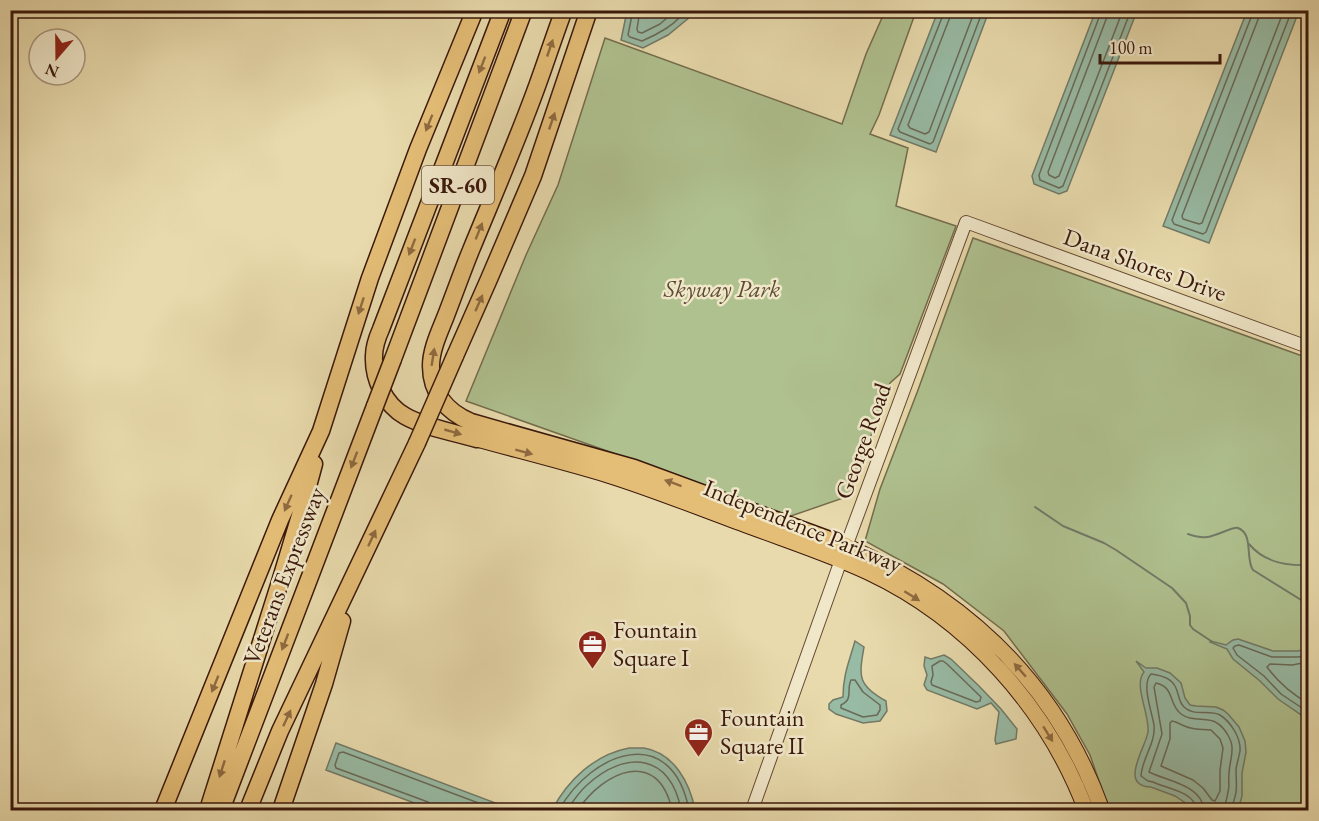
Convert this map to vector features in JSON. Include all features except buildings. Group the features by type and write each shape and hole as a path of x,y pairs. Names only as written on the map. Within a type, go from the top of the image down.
{"highway":[{"path":"208,810 301,512 321,430 370,278 418,149 475,10"},
{"path":"477,440 412,420 399,413 382,392 376,377 374,357 381,329 503,10"},
{"name":"SR-60","path":"393,359 524,10"},
{"path":"564,10 534,94 435,345 431,365 438,395 451,411 465,419 634,468 844,553"},
{"name":"SR-60","path":"347,591 417,443 532,176 589,10"},
{"name":"Veterans Expressway","path":"221,810 393,359"},
{"path":"163,810 280,520 321,430"},
{"path":"248,810 280,731 347,591"},
{"path":"281,810 324,684 342,620 347,591"}],"main road":[{"name":"Independence Parkway","path":"477,440 620,479 902,573 942,598 984,633 1014,663 1045,701 1072,744 1102,810"},
{"name":"Independence Parkway","path":"844,553 930,608 960,631 992,661 1029,705 1049,735 1086,810"}],"street":[{"name":"George Road","path":"752,810 966,222"},
{"name":"Dana Shores Drive","path":"966,222 1308,347"}],"green space":[{"name":"Skyway Park","path":"885,11 916,11 870,134 908,148 896,206 956,226 900,374 890,383 849,496 791,516 466,401 526,255 558,185 605,38 842,124 866,54"},
{"path":"973,238 1308,358 1308,810 1109,810 1090,755 1067,714 1004,631 943,584 865,541 880,489"}],"water":[{"path":"1096,10 1137,11 1067,191 1059,194 1034,184 1032,176"},
{"path":"627,11 689,11 690,17 668,35 643,48 621,40"},
{"path":"938,11 989,11 936,152 890,135"},
{"path":"1247,11 1299,11 1209,243 1163,226"},
{"path":"1238,639 1273,651 1298,651 1308,648 1308,718 1278,699 1233,659 1227,649 1210,642 1226,645"},
{"path":"855,641 864,647 861,673 865,685 886,701 887,711 880,721 863,723 836,714 829,709 829,704 833,700 843,697 845,675"},
{"path":"944,655 951,659 1001,709 1017,729 1016,739 996,744 999,712 991,703 977,709 927,690 924,685 927,675 924,666 925,657 931,659"},
{"path":"1136,661 1146,668 1157,668 1170,673 1181,683 1185,698 1190,705 1216,707 1223,710 1239,727 1245,741 1246,752 1242,773 1242,796 1238,810 1194,810 1175,796 1141,785 1136,780 1136,765 1146,739 1148,725 1140,684 1144,672"},
{"path":"336,743 514,810 433,810 326,770"},
{"path":"629,748 655,751 672,763 685,780 695,810 552,810 558,799 583,770 604,756"}],"waterway":[{"path":"1035,507 1063,526 1116,550 1172,588 1186,603 1190,625 1211,641"},
{"path":"1188,534 1207,537 1238,528 1243,531 1248,541 1253,570 1306,603"},
{"path":"1249,544 1261,555 1276,562 1308,565"}],"place":[{"name":"Fountain Square I","path":"592,670"},
{"name":"Fountain Square II","path":"699,758"}]}
